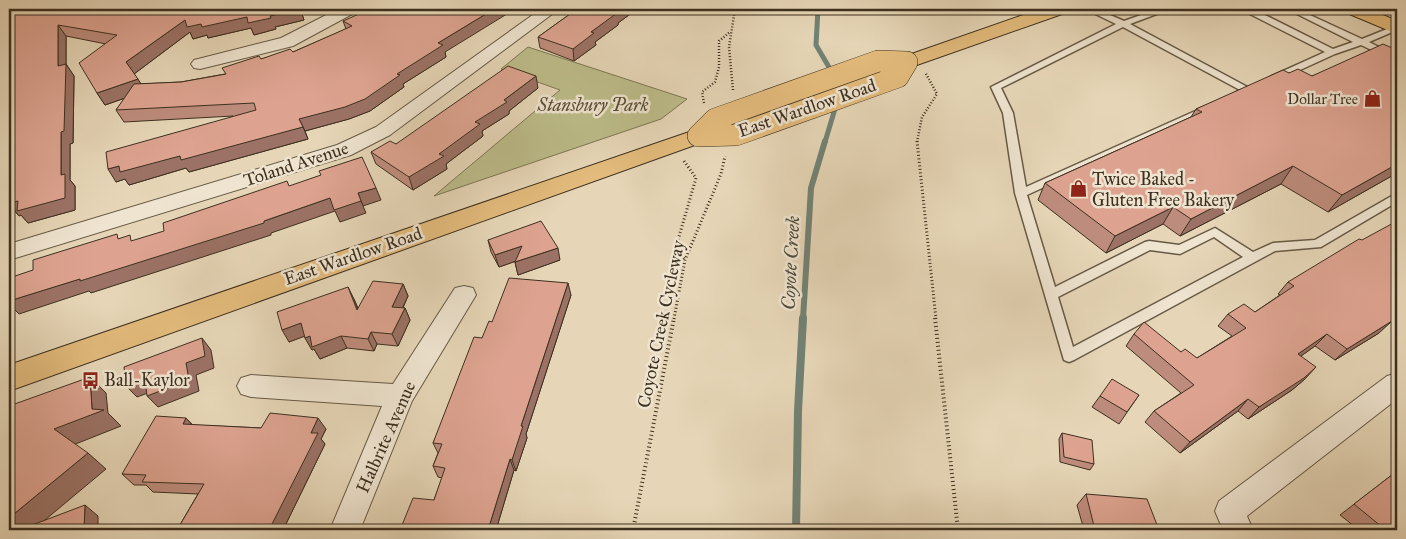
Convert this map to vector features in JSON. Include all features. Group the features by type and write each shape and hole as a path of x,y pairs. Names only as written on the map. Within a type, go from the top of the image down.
{"main road":[{"name":"East Wardlow Road","path":"9,378 670,145 706,127 736,135 745,132 898,77 912,60 1058,9"},
{"path":"1354,9 1397,28"}],"street":[{"path":"200,64 287,42 350,9"},
{"name":"Toland Avenue","path":"9,252 344,150 383,132 551,9"},
{"name":"Halbrite Avenue","path":"345,530 400,396 464,295"},
{"path":"1238,530 1230,511 1397,384"},
{"path":"251,386 400,396"}],"lane":[{"path":"1089,9 1256,87"},
{"path":"1166,9 1123,24 996,87 1008,113 1021,194 1069,356 1273,247 1317,244 1397,197"},
{"path":"1244,9 1332,52"},
{"path":"1258,15 1273,9"},
{"path":"1291,9 1397,59"},
{"path":"1021,194 1332,52 1397,28"},
{"path":"1051,295 1149,245 1180,250 1214,232 1254,258"}],"path":[{"path":"734,93 729,47 735,9"},
{"path":"706,127 702,92 715,82 719,67 719,41 731,31"},
{"path":"912,60 937,94 935,104 924,114 919,126 917,145 958,530"},
{"path":"670,145 692,168 696,178 678,240 678,250 685,260"},
{"name":"Coyote Creek Cycleway","path":"633,530 685,260 721,174 726,150"}],"green space":[{"name":"Stansbury Park","path":"528,47 687,99 661,119 434,196 560,90 501,69"}],"building":[{"path":"9,9 299,9 248,23 247,17 202,27 201,24 187,27 185,20 126,62 138,79 97,93 79,63 117,35 58,25 58,66 66,64 64,131 61,132 61,175 65,174 65,198 17,211 18,201 9,203"},
{"path":"370,9 494,9 438,43 443,45 397,74 400,75 365,99 345,107 299,119 303,127 181,160 180,156 120,172 119,166 108,169 106,152 256,110 254,103 116,110 134,84 181,82 226,74 222,68 259,56 261,59 290,49 293,52 352,26 343,21"},
{"path":"577,9 621,9 591,32 594,33 573,49 538,37"},
{"path":"1383,44 1397,50 1397,164 1342,195 1293,166 1191,219 1173,207 1115,236 1045,183 1202,112 1196,109 1283,70 1289,73 1298,69 1312,76"},
{"path":"508,66 536,76 504,100 507,102 475,122 480,124 439,154 444,156 409,177 371,152 390,141 396,144"},
{"path":"362,157 376,188 358,193 361,201 334,210 330,198 264,221 264,223 80,281 80,279 9,301 9,278 33,270 33,260 117,234 118,239 130,235 131,241 164,231 163,223 287,181 289,186 321,175 319,171"},
{"path":"541,221 558,248 515,262 522,246 495,255 488,240"},
{"path":"1397,221 1397,312 1392,315 1395,317 1392,321 1347,349 1327,334 1298,354 1316,367 1304,378 1259,407 1248,399 1190,442 1154,411 1194,385 1134,334 1144,322 1181,352 1185,349 1197,358 1246,328 1228,314 1244,304 1255,312 1294,286 1288,282 1359,239 1362,240"},
{"path":"509,278 568,283 488,530 400,530 413,498 434,500 445,468 433,466 442,444 433,443 474,337 482,338 489,321 492,322"},
{"path":"373,281 403,284 392,307 405,308 392,334 371,332 368,339 341,336 312,347 310,336 305,338 301,323 282,330 277,312 348,287 357,310"},
{"path":"202,338 205,356 186,363 189,380 147,396 145,378 126,386 124,367"},
{"path":"90,377 92,409 104,410 54,429 88,453 9,518 9,406"},
{"path":"1112,379 1139,395 1127,412 1100,396"},
{"path":"270,413 318,418 311,433 318,433 270,528 261,527 260,530 177,530 204,484 142,482 146,475 122,474 156,416 186,418 183,424 261,428"},
{"path":"1062,433 1092,440 1094,464 1064,457"},
{"path":"1397,471 1397,530 1378,530 1382,527 1354,504"},
{"path":"1086,494 1147,499 1159,530 1095,530"},
{"path":"85,505 84,530 19,530"},
{"path":"100,525 100,530 87,530"}],"waterway":[{"name":"Coyote Creek","path":"818,9 816,45 833,74"},
{"name":"Coyote Creek","path":"825,142 837,102"},
{"name":"Coyote Creek","path":"803,319 811,188 825,141"},
{"name":"Coyote Creek","path":"796,530 798,411 803,318"}],"place":[{"name":"Dollar Tree","path":"1372,99"},
{"name":"Twice Baked - Gluten Free Bakery","path":"1078,189"},
{"name":"Ball-Kaylor","path":"90,380"}]}
